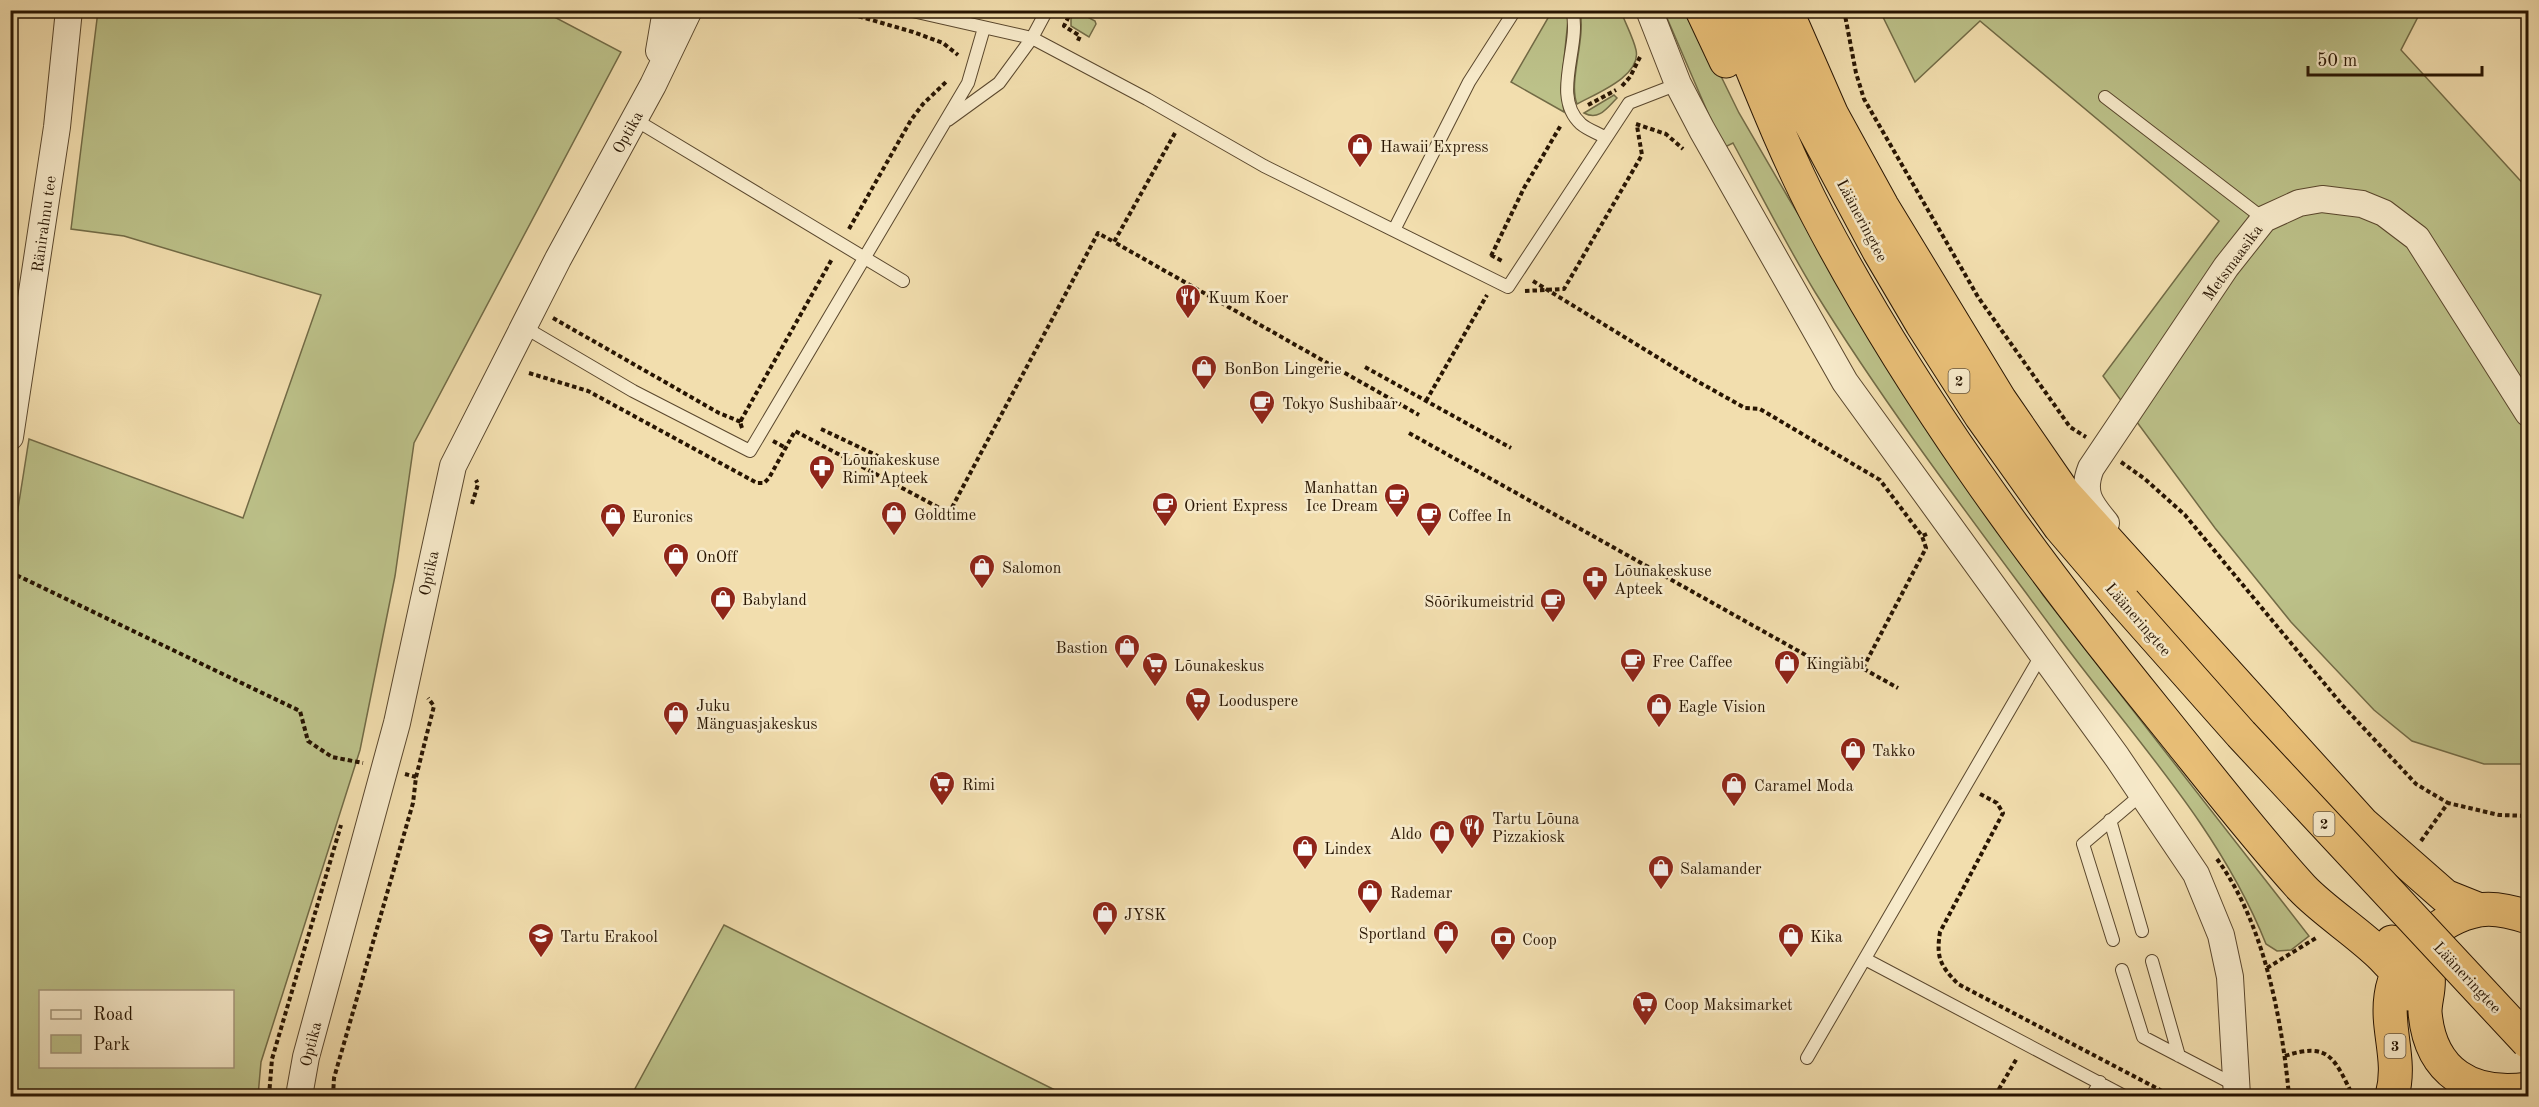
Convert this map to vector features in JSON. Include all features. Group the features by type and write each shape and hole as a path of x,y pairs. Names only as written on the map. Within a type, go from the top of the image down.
{"highway":[{"path":"1702,10 1742,94 1791,178 1816,213"},
{"path":"1728,10 1816,213 1854,282 1948,433 2107,651 2216,786 2305,891 2406,977 2429,985 2425,1011 2429,1033 2436,1051 2449,1069 2454,1093"},
{"name":"Lääneringtee","path":"1750,10 1879,250 1922,324 1981,416 2060,527 2138,596 2241,734 2529,1042"},
{"name":"Lääneringtee","path":"1775,10 1822,141"},
{"path":"1786,10 1832,115 2000,400 2138,596 2363,824 2445,896 2480,910"},
{"path":"2527,931 2508,911 2480,910 2461,916 2442,927 2406,977 2408,1024 2414,1051 2428,1075 2454,1093 2483,1089 2529,1089"},
{"path":"2406,977 2468,933 2486,929 2527,931"},
{"name":"3","path":"2392,1096 2406,977"},
{"name":"3","path":"2409,1096 2414,1051"}],"street":[{"name":"Ränirahnu tee","path":"10,437 57,127 69,10"},
{"name":"Optika","path":"653,85 666,10"},
{"name":"Optika","path":"299,1096 306,1057 375,765 397,723 450,473 524,327 653,85 689,10"},
{"path":"1649,10 1678,84 1845,382 2142,794 2196,874 2221,934 2230,977 2238,1091"},
{"name":"Metsmaasika","path":"2138,596 2119,539 2088,497 2085,482 2091,468 2226,267 2264,219 2299,203 2322,199 2362,204 2400,223 2417,238 2430,256 2489,356 2529,413"}],"lane":[{"path":"908,10 1032,38 1264,166 1508,287 1629,104 1678,84"},
{"path":"940,126 999,83 1032,38 1047,10"},
{"path":"1394,230 1469,82 1515,10"},
{"path":"1572,10 1575,32 1568,101 1573,113 1583,125 1606,138"},
{"path":"524,327 633,391 750,451 940,126 968,83 984,28"},
{"path":"2105,97 2264,219"},
{"path":"634,119 903,281"},
{"path":"1807,1058 2042,654"},
{"path":"2113,940 2083,844 2142,794"},
{"path":"2110,820 2142,931"},
{"path":"1865,959 2124,1096"},
{"path":"2152,961 2179,1056"},
{"path":"2122,970 2143,1037 2238,1091"},
{"path":"2091,1096 2100,1082"}],"path":[{"path":"837,10 944,43 956,55 975,57"},
{"path":"1070,58 1080,36 1064,26 1072,10"},
{"path":"1426,401 1489,293 1486,275 1491,255 1524,188 1566,117 1620,87 1640,62 1641,49"},
{"path":"1517,291 1564,289 1642,155 1637,126"},
{"path":"1114,242 1175,133"},
{"path":"524,382 530,371 588,391 757,483 764,483 769,478 795,431 949,513 1098,233 1419,415"},
{"path":"1491,255 1697,382 1745,408 1760,409 1880,480 1922,536 1926,549 1863,668"},
{"path":"553,318 719,413 740,422"},
{"path":"1365,367 1511,448"},
{"path":"821,429 878,456"},
{"path":"1409,433 1836,672"},
{"path":"471,506 478,484 473,475"},
{"path":"1922,536 1946,522"},
{"path":"10,572 300,711 309,741 332,757 375,765 416,777"},
{"path":"1844,657 1898,688"},
{"path":"333,1096 334,1078 413,803 416,777 434,706 425,694"},
{"path":"1966,786 1996,803 2003,813 1940,932 1937,951 1943,969 1958,984 2164,1092 2178,1096"},
{"path":"2415,850 2448,803 2499,815 2529,816"},
{"path":"2253,927 2267,968 2285,1056 2289,1096"},
{"path":"2267,968 2316,938"},
{"path":"1995,1096 2034,1025"},
{"path":"2285,1056 2316,1050 2327,1054 2334,1059 2353,1096"},
{"path":"2199,1096 2214,1096"}],"green space":[{"path":"98,11 543,11 621,52 414,443 395,576 360,750 261,1062 258,1096 11,1096 10,559 29,439 243,518 321,295 124,236 71,229"},
{"path":"1075,11 1081,11 1080,13 1095,21 1096,24 1089,37 1071,26 1071,19"},
{"path":"1552,11 1565,11 1568,20 1561,89 1564,112 1511,82"},
{"path":"1580,11 1621,11 1635,45 1636,59 1632,68 1616,83 1577,104 1575,84 1581,34"},
{"path":"1664,11 1689,11 1739,113 1789,199 1891,366 2043,595 2309,936 2291,950 2277,951 2266,944 2247,901 2198,820 1993,549 1843,336 1804,274 1733,143 1723,148"},
{"path":"1880,11 2421,11 2401,50 2528,189 2528,764 2484,764 2412,741 2374,710 2291,622 2215,528 2103,376 2219,221 1980,21 1915,82"},
{"path":"1614,95 1617,98 1602,112 1594,115 1584,113"},
{"path":"724,925 1067,1096 631,1096"}],"place":[{"name":"Hawaii Express","path":"1360,169"},
{"name":"Kuum Koer","path":"1188,320"},
{"name":"BonBon Lingerie","path":"1204,391"},
{"name":"Tokyo Sushibaar","path":"1262,426"},
{"name":"Lõunakeskuse Rimi Apteek","path":"822,491"},
{"name":"Manhattan Ice Dream","path":"1397,519"},
{"name":"Orient Express","path":"1165,528"},
{"name":"Goldtime","path":"894,537"},
{"name":"Coffee In","path":"1429,538"},
{"name":"Euronics","path":"613,539"},
{"name":"OnOff","path":"676,579"},
{"name":"Salomon","path":"982,590"},
{"name":"Lõunakeskuse Apteek","path":"1595,602"},
{"name":"Babyland","path":"723,622"},
{"name":"Sõõrikumeistrid","path":"1553,624"},
{"name":"Bastion","path":"1127,670"},
{"name":"Free Caffee","path":"1633,684"},
{"name":"Kingiabi","path":"1787,686"},
{"name":"Lõunakeskus","path":"1155,688"},
{"name":"Looduspere","path":"1198,723"},
{"name":"Eagle Vision","path":"1659,729"},
{"name":"Juku Mänguasjakeskus","path":"676,737"},
{"name":"Takko","path":"1853,773"},
{"name":"Rimi","path":"942,807"},
{"name":"Caramel Moda","path":"1734,808"},
{"name":"Tartu Lõuna Pizzakiosk","path":"1472,850"},
{"name":"Aldo","path":"1442,856"},
{"name":"Lindex","path":"1305,871"},
{"name":"Salamander","path":"1661,891"},
{"name":"Rademar","path":"1370,915"},
{"name":"JYSK","path":"1105,937"},
{"name":"Sportland","path":"1446,956"},
{"name":"Tartu Erakool","path":"541,959"},
{"name":"Kika","path":"1791,959"},
{"name":"Coop","path":"1503,962"},
{"name":"Coop Maksimarket","path":"1645,1027"}]}
